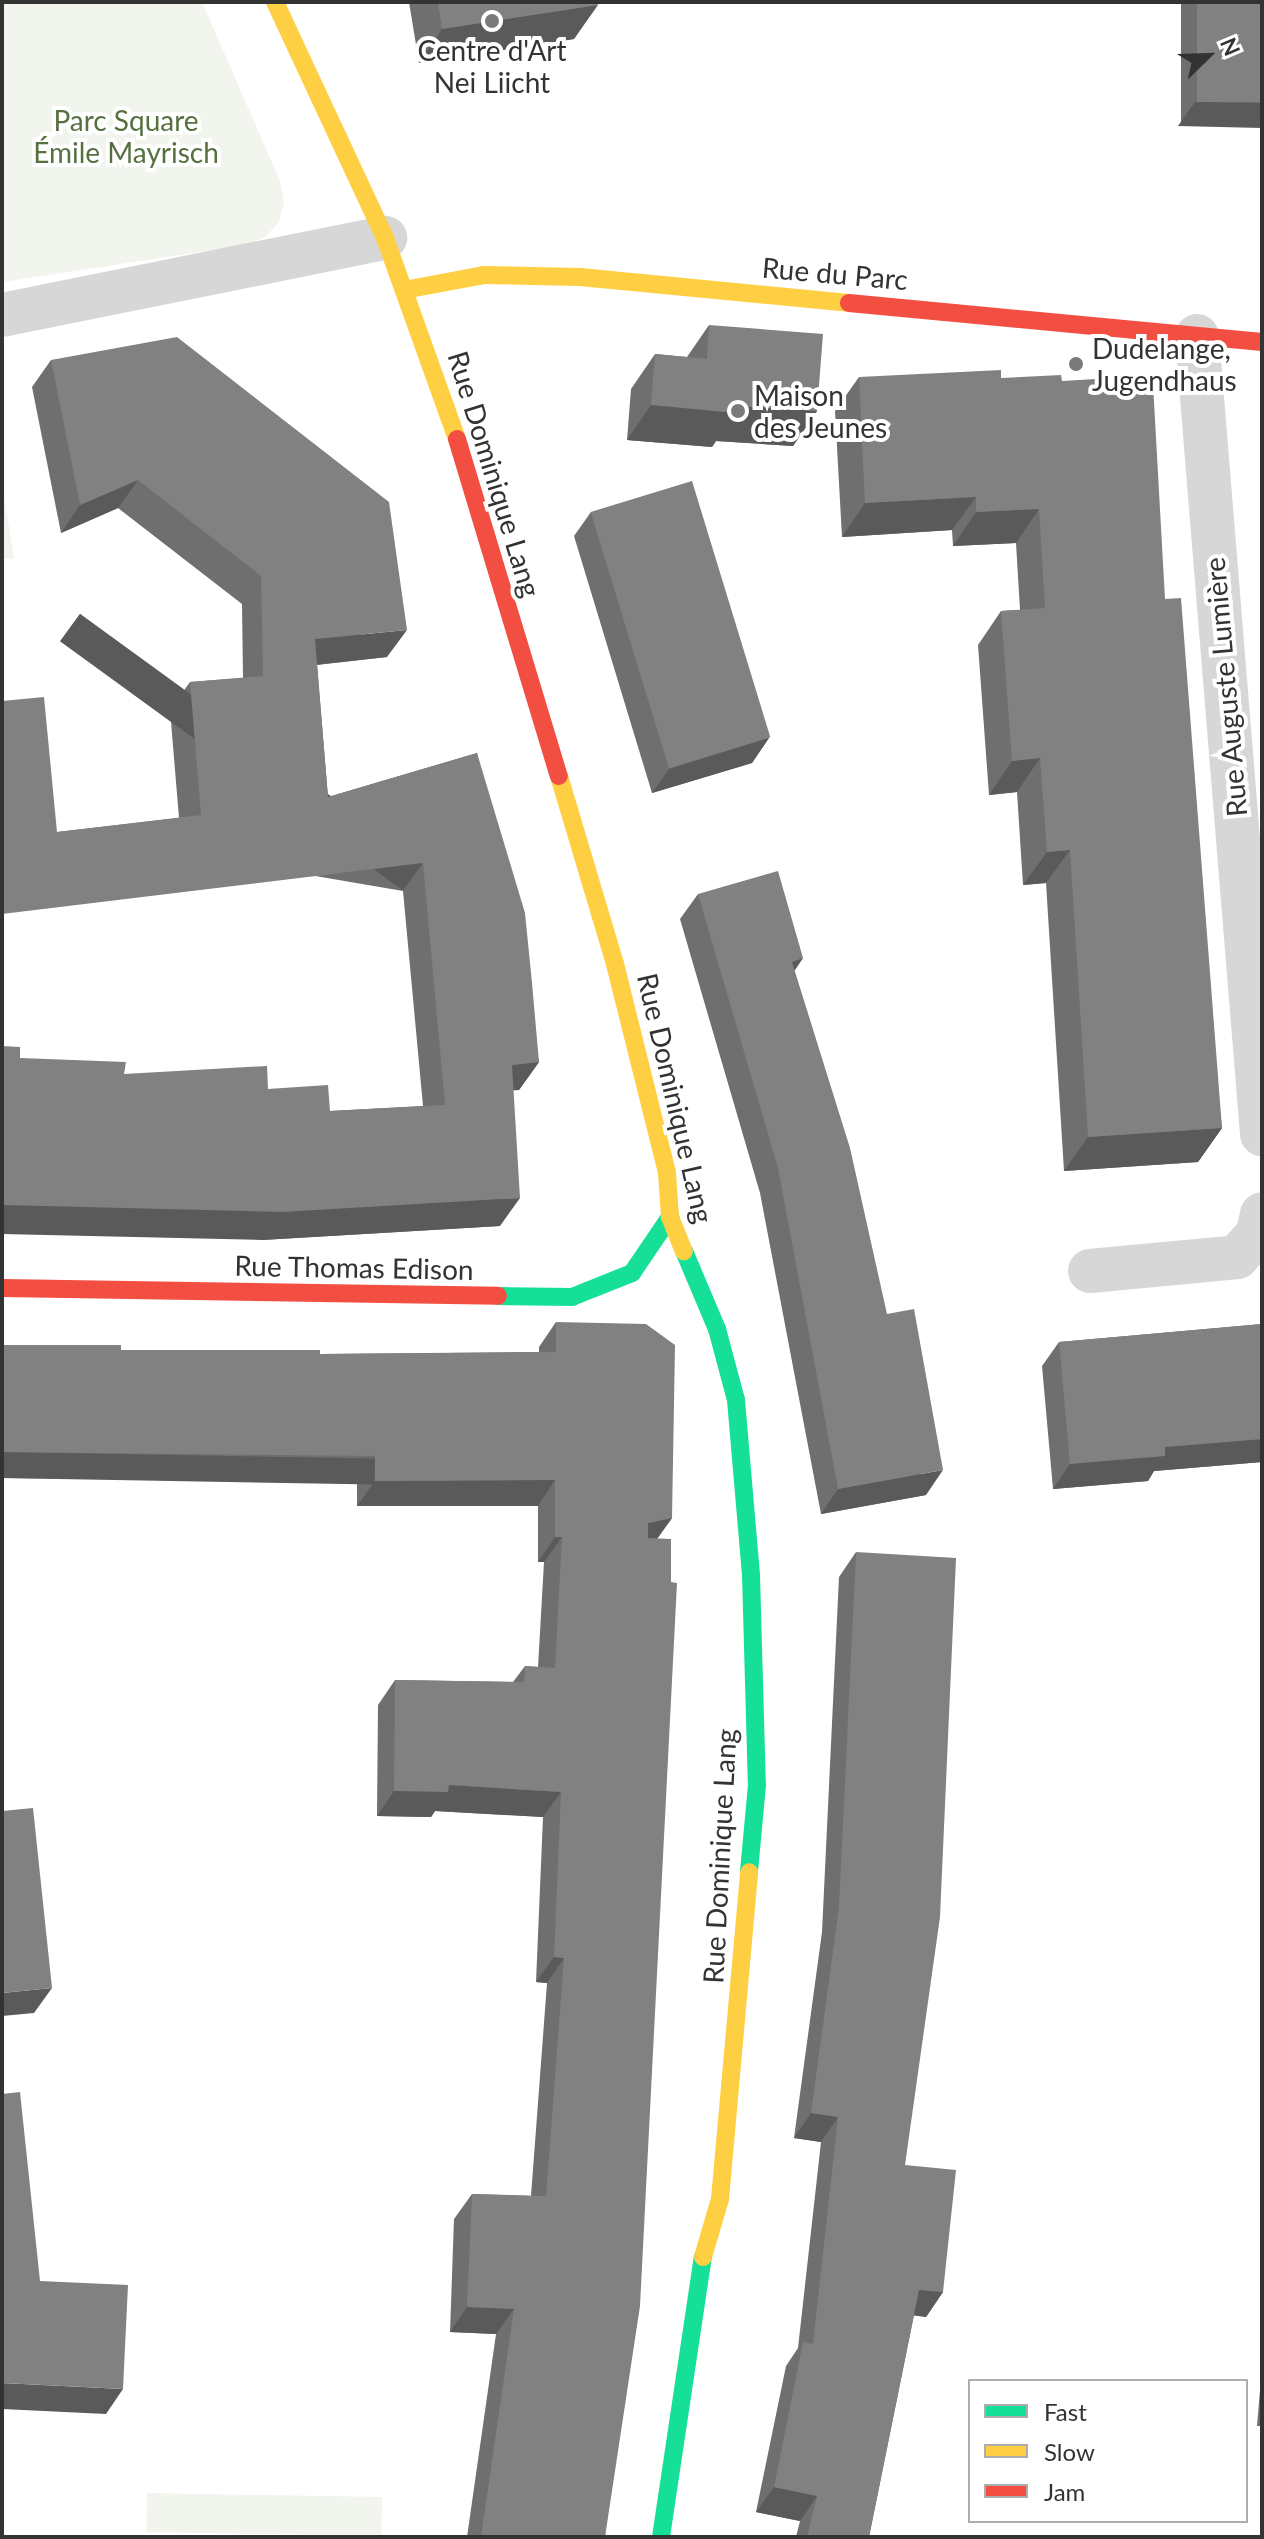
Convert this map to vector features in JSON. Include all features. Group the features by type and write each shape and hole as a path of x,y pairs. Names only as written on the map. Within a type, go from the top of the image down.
{"street":[{"name":"Rue Dominique Lang","path":"275,2 385,238 456,435 615,964 667,1173 670,1217 717,1329 736,1400 751,1575 757,1785 720,2199 697,2278 661,2537"},
{"path":"2,315 385,238"},
{"name":"Rue du Parc","path":"404,290 484,275 580,277 1262,342"},
{"name":"Rue Auguste Lumière","path":"1197,336 1262,1134"},
{"path":"1090,1271 1237,1257 1258,1234 1262,1214"},
{"name":"Rue Thomas Edison","path":"2,1288 572,1297 632,1273 670,1217"}],"green space":[{"name":"Parc Square Émile Mayrisch","path":"2,2 202,2 280,181 284,202 279,222 265,237 246,245 2,282"},
{"path":"2,486 14,558 2,559"},
{"path":"147,2493 382,2497 381,2536 146,2532"}],"building":[{"path":"438,2 598,2 598,5 442,29"},
{"path":"1197,2 1262,2 1262,102 1197,102"},
{"path":"709,325 823,334 817,411 736,406 736,413 651,405 655,354 707,359"},
{"path":"177,337 389,502 407,630 315,639 328,797 477,753 525,913 532,983 539,1062 512,1065 520,1198 282,1212 2,1205 2,1046 20,1047 20,1058 126,1062 124,1074 267,1066 268,1089 328,1085 330,1111 445,1105 423,863 2,914 2,701 44,697 57,832 201,815 190,682 263,676 261,576 138,480 80,505 51,360"},
{"path":"1001,370 1001,378 1061,375 1062,381 1096,379 1097,387 1153,384 1165,599 1181,598 1222,1128 1088,1137 1070,850 1047,852 1040,758 1012,761 1001,611 1045,608 1039,509 976,512 976,497 865,503 859,377"},
{"path":"692,481 770,737 669,768 591,512"},
{"path":"778,871 803,958 792,962 850,1148 887,1314 914,1309 943,1470 838,1489 778,1168 698,894"},
{"path":"556,1322 646,1324 675,1345 672,1518 648,1523 648,1538 671,1539 671,1582 677,1583 640,2306 605,2537 481,2537 514,2309 467,2307 472,2194 546,2196 564,1958 554,1957 561,1792 449,1785 448,1792 394,1791 395,1680 524,1682 525,1666 555,1668 562,1537 555,1537 555,1480 375,1481 375,1456 2,1452 2,1345 121,1345 121,1350 320,1350 320,1354 556,1352"},
{"path":"1262,1324 1262,1439 1165,1447 1165,1456 1070,1464 1059,1342"},
{"path":"856,1552 956,1558 940,1917 905,2165 956,2170 943,2292 919,2290 869,2537 807,2537 817,2496 774,2487 803,2342 813,2344 838,2117 811,2113 839,1907"},
{"path":"33,1808 52,1988 2,1993 2,1811"},
{"path":"20,2092 40,2281 128,2285 123,2389 2,2383 2,2094"}],"traffic: fast":[{"path":"498,1296 572,1297 632,1273 670,1217"},
{"path":"684,1251 717,1329 736,1400 751,1575 757,1785 749,1872"},
{"path":"661,2537 703,2257"}],"traffic: slow":[{"path":"275,2 385,238 457,439"},
{"path":"404,290 484,275 580,277 849,303"},
{"path":"559,776 615,964 667,1173 670,1217 684,1251"},
{"path":"703,2257 720,2199 749,1872"}],"traffic: jam":[{"path":"849,303 1262,342"},
{"path":"457,439 559,776"},
{"path":"2,1288 498,1296"}],"place":[{"name":"Centre d'Art Nei Liicht","path":"492,21"},
{"name":"Dudelange, Jugendhaus","path":"1076,364"},
{"name":"Maison des Jeunes","path":"738,411"}]}
